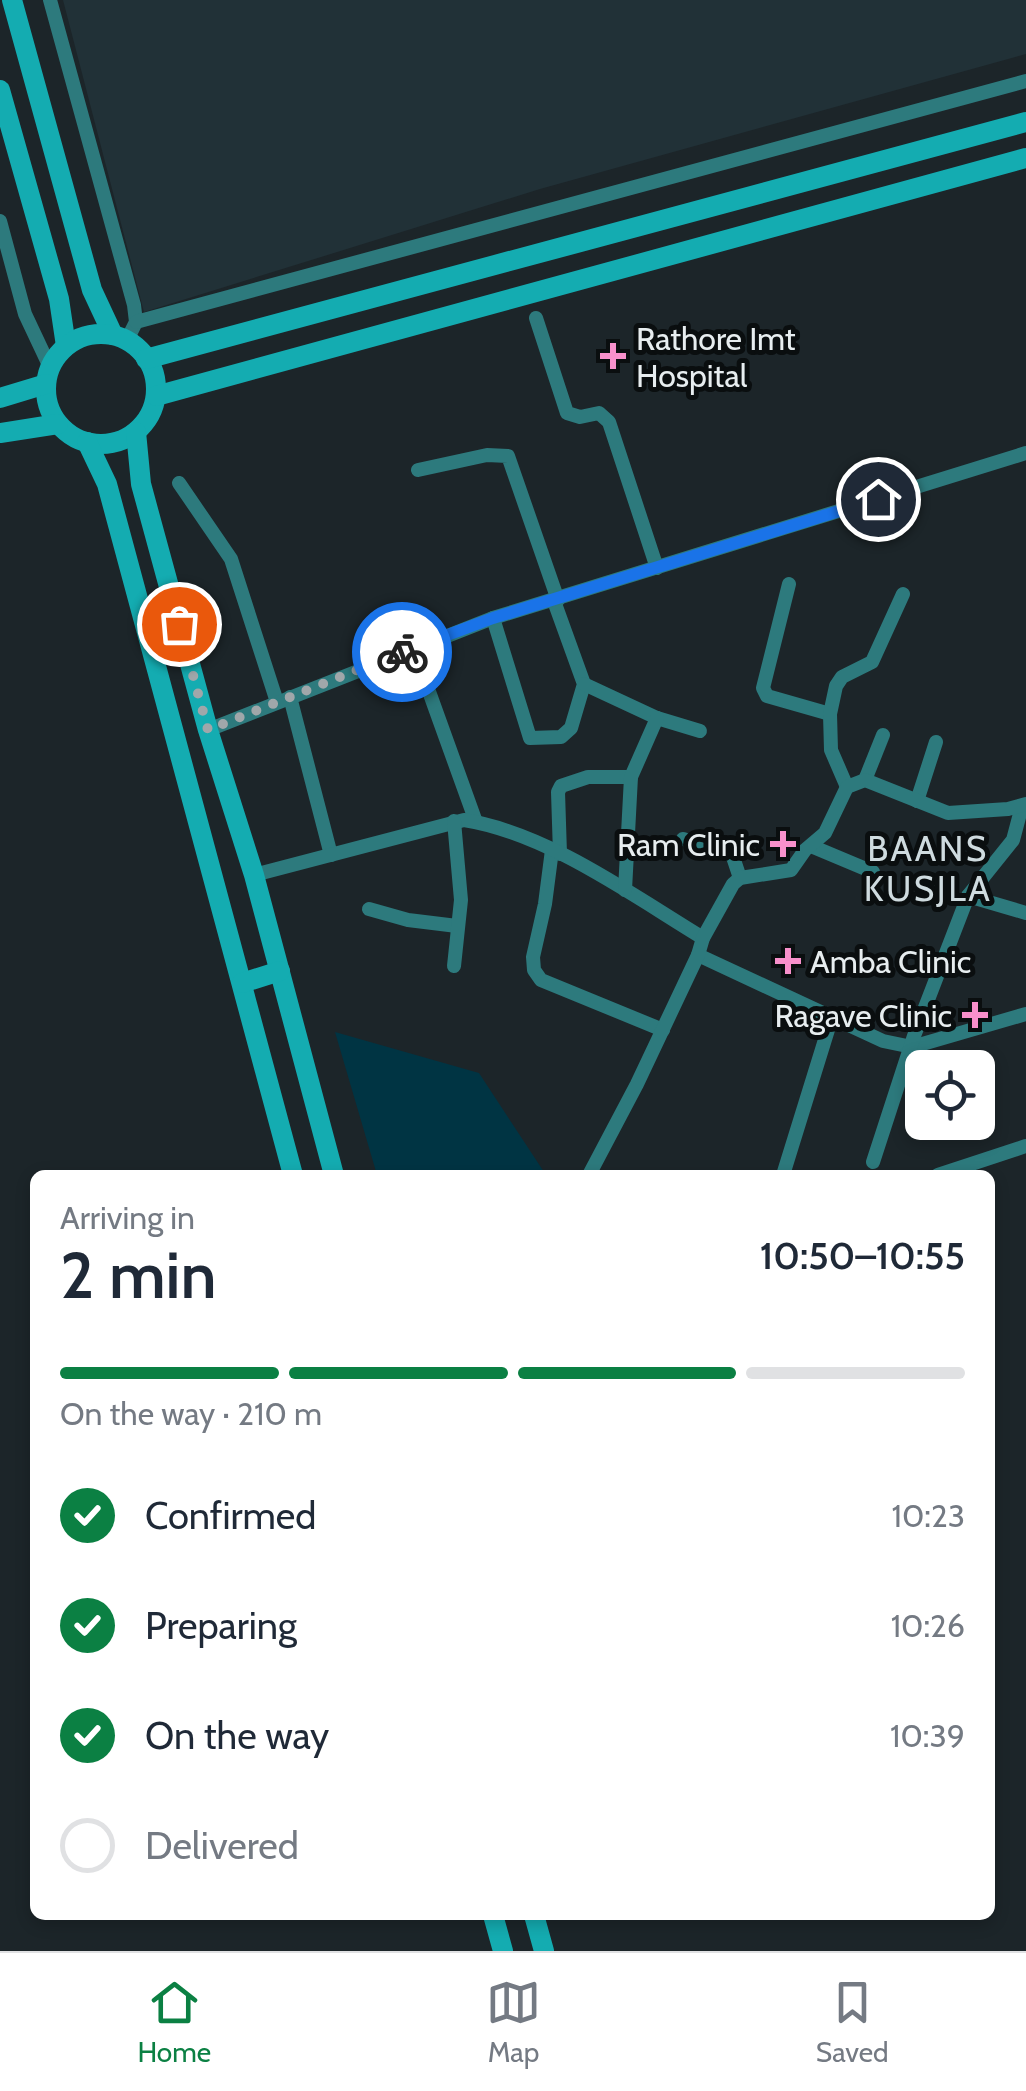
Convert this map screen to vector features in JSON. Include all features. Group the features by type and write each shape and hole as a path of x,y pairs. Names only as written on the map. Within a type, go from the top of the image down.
{"street":[{"path":"0,221 26,314 48,374 48,406 58,424 87,442 117,442 136,432 150,415 156,396 154,373 92,290 12,0"},
{"path":"50,0 125,333"},
{"path":"0,398 48,374 66,346 85,336 125,333 1026,81"},
{"path":"0,90 59,299 66,346"},
{"path":"146,360 1026,122"},
{"path":"156,396 1026,158"},
{"path":"536,318 567,413 580,417 599,412 609,422 657,568"},
{"path":"0,433 58,424"},
{"path":"136,432 140,484 208,730 254,875 333,1170"},
{"path":"87,442 107,484 292,1170"},
{"path":"208,730 493,618 1026,453"},
{"path":"418,470 487,454 508,456 584,684 569,733 561,738 530,738 493,618"},
{"path":"179,483 232,559 283,700 331,855"},
{"path":"790,584 762,688 767,696 830,714"},
{"path":"846,787 831,750 830,714 838,681 872,662 903,594"},
{"path":"413,647 476,822"},
{"path":"584,684 657,718 700,731"},
{"path":"625,890 630,777 657,718"},
{"path":"865,780 883,735"},
{"path":"916,801 936,742"},
{"path":"630,777 588,777 561,786 558,792 556,852 533,958 534,970 540,980 663,1030"},
{"path":"592,1170 663,1030 722,900 740,878 788,872 825,833 846,787 865,780 948,814 1024,805 1013,840 968,896 873,1162"},
{"path":"254,875 454,822 476,822 556,852 702,938"},
{"path":"454,822 462,900 454,966"},
{"path":"683,839 728,852 740,878"},
{"path":"811,846 873,872"},
{"path":"968,896 1026,913"},
{"path":"368,909 408,920 458,926"},
{"path":"698,956 884,1041 912,1047 1026,1014"},
{"path":"242,983 280,971"},
{"path":"785,1170 832,1018"},
{"path":"953,1170 1026,1146"},
{"path":"494,1920 503,1951"},
{"path":"535,1920 544,1951"}],"shaded area":[{"path":"63,0 1026,0 1026,54 540,189 144,312"},
{"path":"335,1032 479,1073 543,1170 376,1170"}],"way so far":[{"path":"179,624 208,730 402,652"}],"place":[{"name":"Rathore Imt Hospital","path":"613,356"},
{"name":"Ram Clinic","path":"783,844"},
{"name":"Amba Clinic","path":"788,961"},
{"name":"Ragave Clinic","path":"975,1015"}],"district":[{"name":"BAANS KUSJLA","path":"928,868"}],"route":[{"path":"402,652 493,618 878,499"}]}
